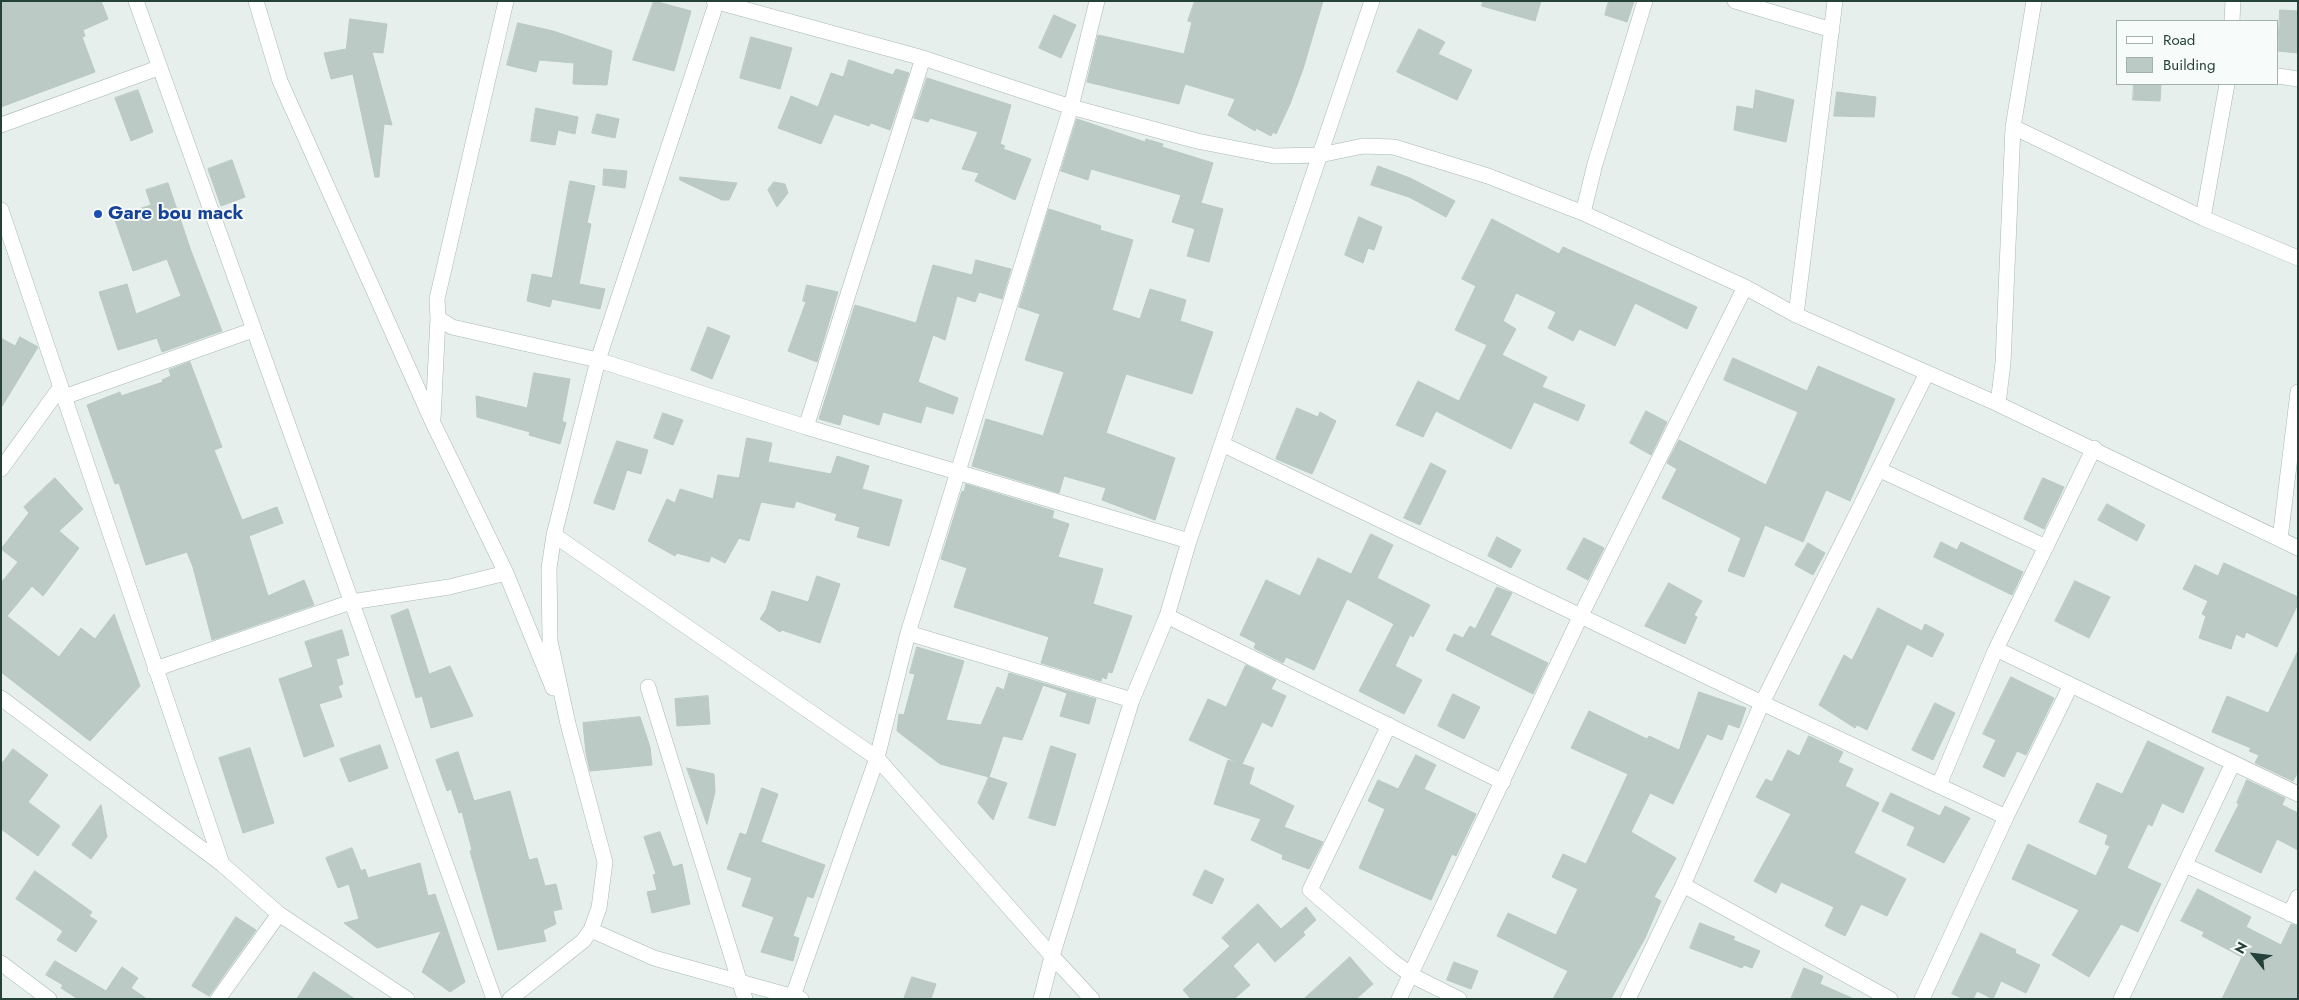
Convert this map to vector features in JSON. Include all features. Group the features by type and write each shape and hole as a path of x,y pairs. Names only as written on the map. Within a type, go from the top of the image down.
{"street":[{"path":"136,1 158,68 494,999"},
{"path":"256,1 280,81 432,423 506,573 568,724"},
{"path":"432,423 438,318 437,299 506,1"},
{"path":"591,930 654,958 797,997 877,758 908,633 1070,107 1097,1"},
{"path":"1041,999 1052,956 1132,700 1167,616 1189,540 1372,1"},
{"path":"1583,213 1598,155 1645,1"},
{"path":"1735,1 1832,30"},
{"path":"1796,315 1835,1"},
{"path":"1998,404 2003,363 2013,127 2034,1"},
{"path":"2232,20 2233,1"},
{"path":"510,999 583,941 591,930 599,908 605,862 568,724 550,641 549,568 554,536 598,360 716,2 923,58 1070,107 1216,145 1274,156 1320,155 1363,146 1394,147 1488,176 1583,213 1745,288 1796,315 2094,448 2298,548"},
{"path":"806,427 923,58"},
{"path":"1,124 158,68"},
{"path":"2279,76 2298,78"},
{"path":"2203,218 2227,85"},
{"path":"2013,127 2203,218 2298,258"},
{"path":"1,210 222,864"},
{"path":"1399,999 1503,782 1580,615 1745,288"},
{"path":"438,318 452,328 598,360 806,427 1189,540"},
{"path":"1,469 62,392 253,330"},
{"path":"1628,999 1683,885 1762,703 1927,373"},
{"path":"2280,539 2298,392"},
{"path":"1222,444 1762,703 2006,817"},
{"path":"1940,785 1996,649 2094,448"},
{"path":"1880,470 2046,547"},
{"path":"554,536 877,758 1092,999"},
{"path":"155,669 351,602 449,587 506,573"},
{"path":"1167,616 1503,782"},
{"path":"908,633 1132,700"},
{"path":"1996,649 2298,794"},
{"path":"1922,999 2006,817 2072,685"},
{"path":"648,687 745,999"},
{"path":"1,698 222,864 279,914 407,999"},
{"path":"1389,726 1310,890 1411,975 1460,999"},
{"path":"2121,999 2233,763"},
{"path":"2185,865 2294,915 2298,897"},
{"path":"1683,885 1890,999"},
{"path":"218,999 279,914"},
{"path":"1,963 39,996"}],"building":[{"path":"1,1 101,1 108,19 83,30 85,36 82,37 95,72 1,107"},
{"path":"654,1 691,11 674,71 633,60"},
{"path":"1195,1 1323,1 1303,69 1276,134 1273,132 1271,136 1256,128 1255,131 1228,115 1235,99 1185,84 1179,104 1087,82 1098,35 1184,54 1192,22 1188,21"},
{"path":"1483,1 1541,1 1535,21 1482,6"},
{"path":"1609,1 1634,1 1627,22 1605,15"},
{"path":"2280,10 2298,11 2298,53 2279,51"},
{"path":"1054,15 1076,25 1061,58 1039,48"},
{"path":"350,19 387,24 383,53 372,52 392,125 384,124 379,177 375,177 353,74 331,79 324,53 346,49"},
{"path":"518,23 553,31 612,51 607,85 573,84 574,63 539,60 536,72 507,65"},
{"path":"1419,29 1445,42 1438,54 1472,70 1457,100 1397,72"},
{"path":"751,37 792,48 780,89 740,78"},
{"path":"849,60 893,75 896,69 909,73 890,130 871,123 869,126 834,114 821,144 778,128 791,96 818,107 831,73 843,77"},
{"path":"927,78 1011,105 1000,144 1005,146 1003,149 1031,159 1015,200 975,181 979,173 962,169 978,132 930,118 928,122 914,118"},
{"path":"2134,85 2161,85 2160,101 2133,100"},
{"path":"138,90 153,132 131,141 115,98"},
{"path":"1756,90 1794,100 1786,142 1734,130 1737,106 1753,109"},
{"path":"1837,92 1876,97 1874,117 1834,116"},
{"path":"536,108 578,117 575,134 558,130 555,145 531,141"},
{"path":"597,114 619,119 615,138 592,133"},
{"path":"1077,119 1145,142 1146,139 1163,144 1162,147 1213,163 1201,203 1223,209 1209,262 1187,256 1195,229 1172,222 1181,195 1091,169 1088,180 1061,171"},
{"path":"232,160 245,197 221,206 208,169"},
{"path":"1378,166 1410,178 1455,201 1446,217 1409,197 1371,185"},
{"path":"604,169 627,171 625,188 603,185"},
{"path":"680,177 737,183 729,200 722,200 680,180"},
{"path":"570,181 595,186 587,223 591,224 579,284 605,289 600,309 552,299 550,307 527,301 532,274 552,278"},
{"path":"774,182 785,184 788,193 777,207 768,190"},
{"path":"168,183 191,251 222,331 162,352 157,338 118,350 99,292 127,284 136,314 181,296 167,259 133,271 114,217 151,205 146,190"},
{"path":"1049,209 1101,226 1100,230 1133,240 1112,310 1140,319 1150,289 1186,300 1180,321 1213,332 1192,394 1126,374 1106,433 1175,458 1155,520 1102,500 1106,488 1064,476 1059,493 972,466 986,419 1043,436 1064,372 1025,360 1040,314 1019,307"},
{"path":"1359,217 1382,227 1374,250 1368,248 1363,263 1345,255"},
{"path":"1492,219 1559,254 1563,247 1697,307 1687,329 1635,303 1615,346 1579,329 1573,341 1548,328 1556,312 1516,293 1503,321 1516,329 1502,355 1547,377 1542,387 1585,405 1578,421 1534,402 1511,449 1436,411 1423,437 1396,425 1418,381 1459,401 1487,345 1455,330 1476,286 1462,279"},
{"path":"976,260 1011,269 1002,299 979,292 975,302 957,296 945,340 933,335 918,382 958,398 953,414 926,406 921,423 883,412 879,425 843,414 840,425 819,419 855,305 916,323 933,265 972,275"},
{"path":"807,285 838,292 817,362 788,351 806,302 803,301"},
{"path":"708,327 730,336 712,379 691,370"},
{"path":"20,337 38,347 1,408 1,338 15,346"},
{"path":"1733,358 1807,391 1818,366 1895,399 1850,501 1826,490 1803,542 1765,525 1744,577 1728,571 1741,538 1662,498 1677,469 1667,463 1679,440 1766,485 1798,412 1724,380"},
{"path":"190,362 222,447 214,450 242,520 277,507 283,523 249,536 268,596 304,580 314,605 212,640 193,567 187,552 146,565 119,483 115,484 87,405 120,392 121,396 163,382 162,380 171,376 169,370"},
{"path":"534,373 570,379 562,421 566,423 560,444 529,435 530,432 477,417 476,396 527,408"},
{"path":"1297,408 1318,417 1320,412 1336,421 1312,474 1276,459"},
{"path":"1646,411 1667,422 1651,455 1630,443"},
{"path":"663,413 683,420 673,445 654,438"},
{"path":"747,438 772,443 768,462 831,474 837,456 869,466 862,489 902,500 889,546 857,537 860,527 835,520 837,514 796,501 794,508 761,502 749,541 739,538 725,563 711,556 709,562 677,553 675,556 648,541 667,499 675,503 680,489 713,499 718,475 739,478"},
{"path":"617,441 648,450 641,474 627,470 614,510 594,503"},
{"path":"1431,463 1446,471 1420,525 1404,518"},
{"path":"55,478 83,509 59,531 79,548 43,596 32,586 7,616 59,657 81,628 95,639 114,614 140,686 90,741 1,672 1,583 18,562 1,549 29,513 24,507"},
{"path":"2043,478 2064,487 2044,529 2024,519"},
{"path":"966,484 1054,511 1052,518 1069,524 1058,557 1103,569 1093,604 1132,616 1112,673 1108,672 1106,679 1102,677 1101,681 1041,663 1049,637 954,607 967,568 941,559 962,491 964,492"},
{"path":"2107,504 2145,525 2137,541 2098,520"},
{"path":"1371,534 1393,545 1377,578 1430,605 1413,637 1410,635 1395,666 1422,680 1404,714 1359,691 1394,624 1347,599 1314,670 1286,657 1283,663 1254,648 1256,643 1240,635 1266,580 1300,596 1318,558 1351,574"},
{"path":"1497,537 1521,550 1511,568 1488,556"},
{"path":"1584,538 1604,548 1588,580 1567,569"},
{"path":"1941,542 1957,550 1961,542 2023,572 2012,595 1934,557"},
{"path":"1808,543 1825,553 1813,575 1795,565"},
{"path":"2224,563 2298,597 2298,604 2277,647 2246,632 2244,638 2236,634 2231,649 2199,638 2206,616 2202,614 2208,601 2183,589 2195,565 2218,576"},
{"path":"817,576 840,584 820,643 782,630 780,632 760,619 766,610 772,591 808,602"},
{"path":"2075,581 2110,597 2089,638 2055,621"},
{"path":"1669,583 1702,601 1694,615 1697,617 1685,644 1645,626"},
{"path":"1497,587 1512,593 1490,635 1548,663 1533,694 1446,650 1454,634 1463,638 1470,626 1475,629"},
{"path":"1878,608 1922,631 1925,624 1944,634 1932,657 1907,644 1867,730 1857,725 1855,728 1819,705 1844,655 1852,660"},
{"path":"408,609 429,674 450,666 473,716 431,728 422,696 416,698 391,616"},
{"path":"342,630 349,655 336,659 343,684 338,686 342,697 319,704 334,746 304,757 279,679 313,667 305,642"},
{"path":"917,647 964,661 946,720 981,725 997,687 1004,690 1009,673 1096,699 1089,724 1060,716 1067,693 1043,685 1022,740 1003,736 989,777 940,764 897,731 899,714 904,715 915,674 910,673"},
{"path":"2298,651 2298,772 2293,781 2255,763 2259,755 2249,751 2251,748 2212,732 2227,696 2268,713"},
{"path":"1246,665 1276,680 1271,689 1286,696 1272,727 1262,722 1242,764 1254,768 1249,784 1294,806 1284,827 1323,842 1309,869 1282,859 1283,855 1251,840 1261,819 1214,804 1228,760 1241,764 1189,740 1208,699 1226,707"},
{"path":"2011,677 2054,698 2026,755 2017,751 2004,777 1983,767 1996,740 1983,734"},
{"path":"1699,692 1746,708 1739,728 1728,724 1722,740 1707,734 1673,804 1650,793 1631,832 1676,858 1654,897 1661,901 1645,938 1611,999 1553,999 1568,971 1497,936 1508,913 1556,935 1578,889 1552,877 1563,854 1586,864 1628,774 1571,748 1589,711 1647,739 1649,736 1679,750"},
{"path":"1453,694 1480,707 1464,739 1438,726"},
{"path":"708,696 710,724 677,726 675,699"},
{"path":"1935,703 1955,713 1933,760 1912,750"},
{"path":"640,717 650,747 652,765 590,771 583,723"},
{"path":"1809,736 1843,752 1838,762 1853,769 1845,786 1879,803 1854,853 1906,879 1887,916 1861,904 1845,936 1825,926 1834,907 1781,882 1776,893 1754,881 1791,814 1756,797 1766,779 1772,782 1788,750 1799,756"},
{"path":"2148,741 2204,768 2183,813 2162,803 2152,826 2148,824 2127,868 2161,884 2138,932 2121,924 2089,977 2052,955 2079,910 2012,879 2028,844 2096,876 2110,846 2105,844 2108,835 2079,822 2097,783 2122,794"},
{"path":"380,745 388,768 349,782 340,759"},
{"path":"1051,746 1076,754 1055,826 1029,818"},
{"path":"250,748 274,823 243,833 219,758"},
{"path":"13,749 48,775 28,802 60,826 38,856 1,829 1,765"},
{"path":"458,752 474,801 510,791 529,860 537,858 545,886 556,884 562,909 553,911 556,924 543,930 546,941 498,950 470,851 472,850 462,812 459,813 451,789 447,791 436,760"},
{"path":"1416,755 1436,765 1424,789 1476,814 1456,856 1452,854 1431,900 1359,868 1385,809 1368,801 1378,780 1398,789"},
{"path":"687,768 714,774 715,792 707,824"},
{"path":"989,777 1007,783 993,820 978,803"},
{"path":"2247,780 2285,798 2282,805 2298,813 2298,850 2277,839 2261,873 2215,851 2239,804 2237,803"},
{"path":"762,788 778,794 761,842 825,865 813,898 807,896 793,936 799,938 793,961 761,952 774,917 742,906 752,878 727,869 740,833 746,835"},
{"path":"1891,793 1940,816 1945,806 1970,818 1944,863 1907,845 1915,827 1882,811"},
{"path":"101,805 107,837 91,859 72,845"},
{"path":"660,832 673,867 682,864 690,904 652,913 647,892 657,890 653,875 656,874 644,837"},
{"path":"352,848 361,871 365,869 368,878 420,863 428,896 435,894 465,982 450,992 422,972 441,931 377,948 344,923 359,919 349,884 338,888 326,858"},
{"path":"1205,870 1224,879 1212,904 1193,895"},
{"path":"35,871 92,912 89,916 97,921 76,952 57,940 63,931 16,899"},
{"path":"2198,889 2251,917 2246,927 2281,945 2291,924 2298,926 2298,999 2222,999 2242,957 2202,936 2204,932 2181,921"},
{"path":"1258,904 1281,929 1306,907 1316,920 1303,932 1305,935 1275,962 1258,942 1233,966 1250,985 1234,999 1191,999 1183,990 1230,946 1222,938"},
{"path":"236,917 256,930 209,996 192,986"},
{"path":"1700,923 1735,937 1733,940 1760,951 1752,968 1744,965 1742,968 1690,948"},
{"path":"1981,933 2016,950 2015,953 2040,965 2026,993 2001,981 1993,999 1977,991 1973,999 1964,999 1952,994"},
{"path":"1350,957 1373,984 1356,999 1304,999"},
{"path":"55,961 106,991 122,967 138,978 131,988 147,999 78,999 61,988 63,985 46,975"},
{"path":"1454,962 1478,971 1471,989 1447,980"},
{"path":"1804,968 1823,976 1820,984 1854,999 1791,999"},
{"path":"314,972 355,999 297,999"},
{"path":"912,977 936,984 931,999 904,999"}],"place":[{"name":"Gare bou mack","path":"98,214"}]}
